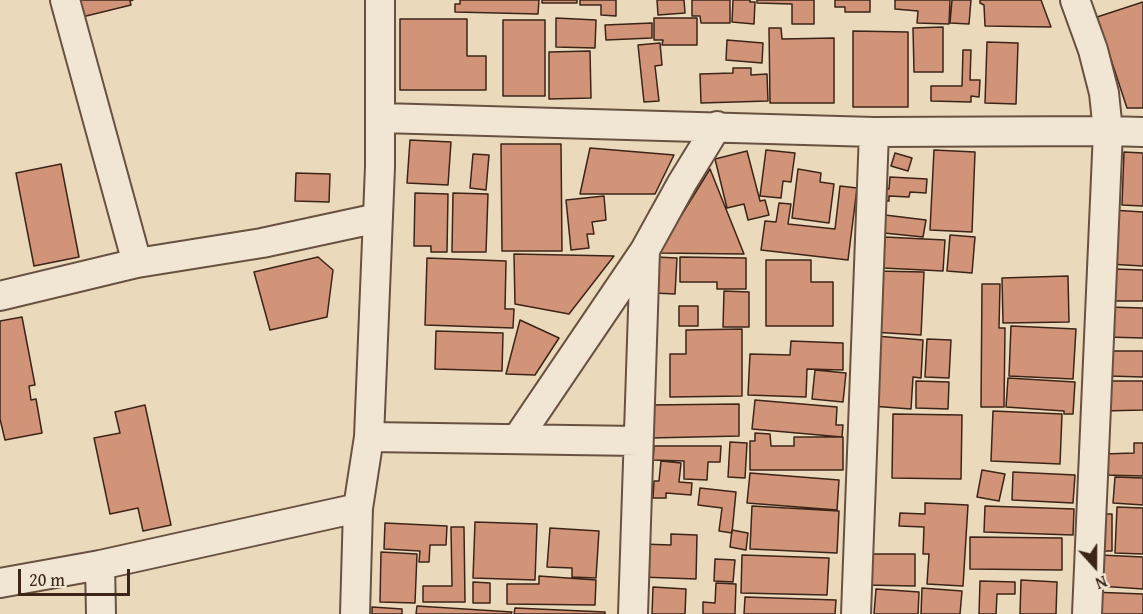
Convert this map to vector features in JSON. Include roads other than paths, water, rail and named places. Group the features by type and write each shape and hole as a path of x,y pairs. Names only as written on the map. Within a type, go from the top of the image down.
{"street":[{"path":"65,0 137,263"},
{"path":"355,614 358,508 369,438 381,118 381,0"},
{"path":"1075,0 1094,50 1104,93 1107,131 1087,614"},
{"path":"381,118 874,132 1143,132"},
{"path":"516,439 645,250 717,126"},
{"path":"856,614 874,132"},
{"path":"0,296 137,263 261,243 378,218"},
{"path":"633,614 645,250"},
{"path":"369,438 638,441"},
{"path":"0,583 100,565 358,508"},
{"path":"100,565 101,614"}]}
